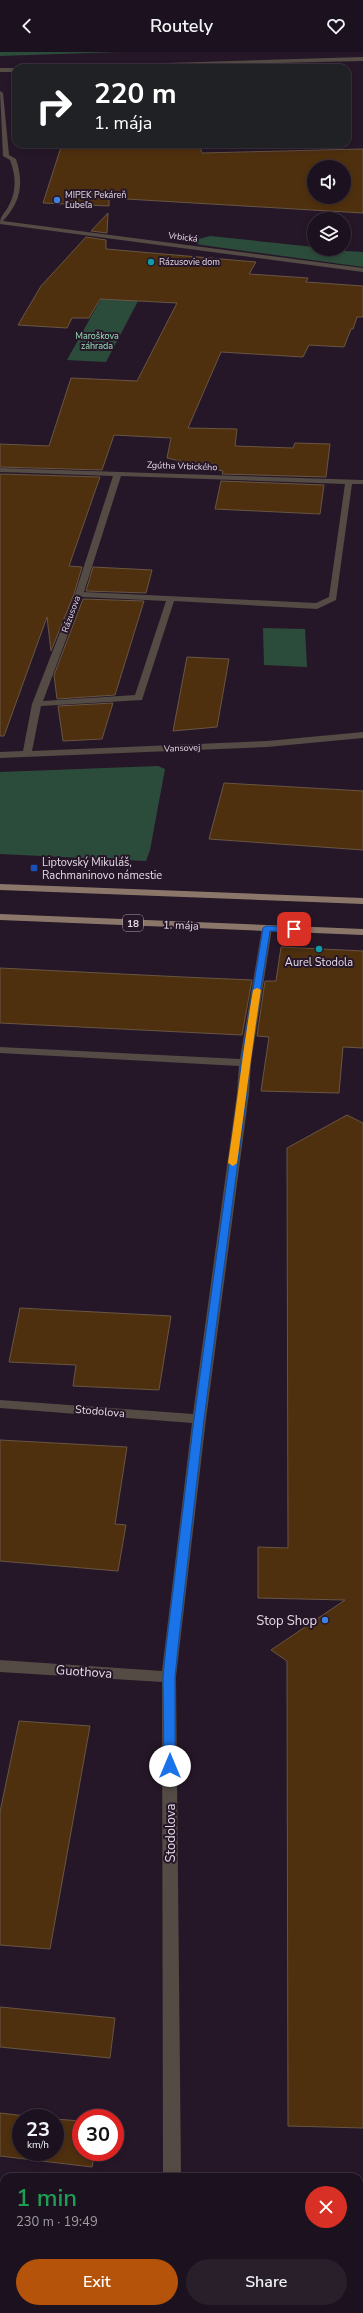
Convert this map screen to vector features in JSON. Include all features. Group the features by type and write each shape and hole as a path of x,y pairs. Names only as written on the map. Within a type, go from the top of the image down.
{"main road":[{"path":"0,887 363,901"},
{"name":"1. mája","path":"0,917 363,932"}],"street":[{"path":"216,64 363,60"},
{"path":"0,70 12,70"},
{"path":"0,93 6,156 13,159 19,173 15,204 0,221"},
{"path":"0,159 13,159"},
{"name":"Vrbická","path":"0,221 363,270"},
{"name":"Zgútha Vrbického","path":"0,470 363,482"},
{"name":"Rázusova","path":"27,754 37,704 78,594 118,474"},
{"path":"78,594 317,606 333,598 349,481"},
{"path":"37,704 139,698 171,599"},
{"name":"Vansovej","path":"0,755 267,744 363,735"},
{"name":"Stodolova","path":"172,2173 169,1677 199,1419 243,1093 245,1063 266,928"},
{"path":"0,1050 245,1063"},
{"name":"Stodolova","path":"0,1404 199,1419"},
{"name":"Guothova","path":"0,1666 169,1677"}],"green space":[{"path":"0,52 118,52 0,56"},
{"path":"210,236 307,246 307,256 351,256 351,251 363,252 363,267 202,245 197,244 195,240"},
{"name":"Maroškova záhrada","path":"127,252 120,300 138,301 106,362 67,360"},
{"path":"263,628 305,629 307,667 264,665"},
{"path":"158,766 165,769 150,850 146,861 0,854 0,772"}],"building":[{"path":"61,148 200,148 202,153 363,149 363,213 109,198 109,206 43,203"},
{"path":"108,213 107,233 91,231"},
{"path":"86,237 106,240 106,249 256,262 249,274 308,278 306,282 363,286 363,317 357,317 344,347 309,345 303,357 221,352 188,428 237,429 235,446 293,448 295,443 330,444 326,477 222,474 223,471 167,458 171,438 114,435 102,470 0,467 0,444 49,446 71,378 137,381 177,303 100,299 89,318 72,318 67,328 18,325 41,286"},
{"path":"0,474 100,477 69,566 82,567 74,594 51,651 47,617 4,736 0,736"},
{"path":"221,481 324,485 320,514 215,509"},
{"path":"93,567 152,570 146,593 86,591"},
{"path":"83,599 144,601 115,695 57,699 54,675"},
{"path":"187,657 229,659 217,727 173,731"},
{"path":"113,703 102,739 63,741 58,706"},
{"path":"224,783 363,791 363,850 209,839"},
{"path":"281,947 363,951 363,1048 343,1047 339,1093 261,1091 269,1037 257,1036 265,981 276,981"},
{"path":"0,968 252,980 242,1035 0,1023"},
{"name":"Stop Shop","path":"347,1115 363,1123 363,2128 288,2126 287,1661 271,1650 345,1600 258,1598 258,1547 288,1548 287,1148"},
{"path":"20,1308 171,1316 159,1390 73,1386 76,1365 9,1362"},
{"path":"0,1440 127,1447 115,1524 126,1525 118,1571 0,1561"},
{"path":"19,1721 90,1726 50,1949 0,1945 0,1812"},
{"path":"0,2007 115,2018 110,2058 0,2047"},
{"path":"0,2113 12,2114 12,2157 0,2156"},
{"path":"64,2120 72,2120 72,2161 93,2161 92,2167 42,2161 64,2161"}],"slow traffic":[{"path":"233,1163 243,1093 245,1063 257,990"}],"place":[{"name":"MIPEK Pekáreň Ľubeľa","path":"57,200"},
{"name":"Rázusovie dom","path":"151,262"},
{"name":"Liptovský Mikuláš, Rachmaninovo námestie","path":"34,868"},
{"name":"Aurel Stodola","path":"319,949"},
{"name":"Stop Shop","path":"325,1620"}],"route":[{"path":"170,1766 169,1677 172,1647 199,1419 238,1120 240,1116 243,1093 245,1063 262,962 266,928 294,929"}]}
